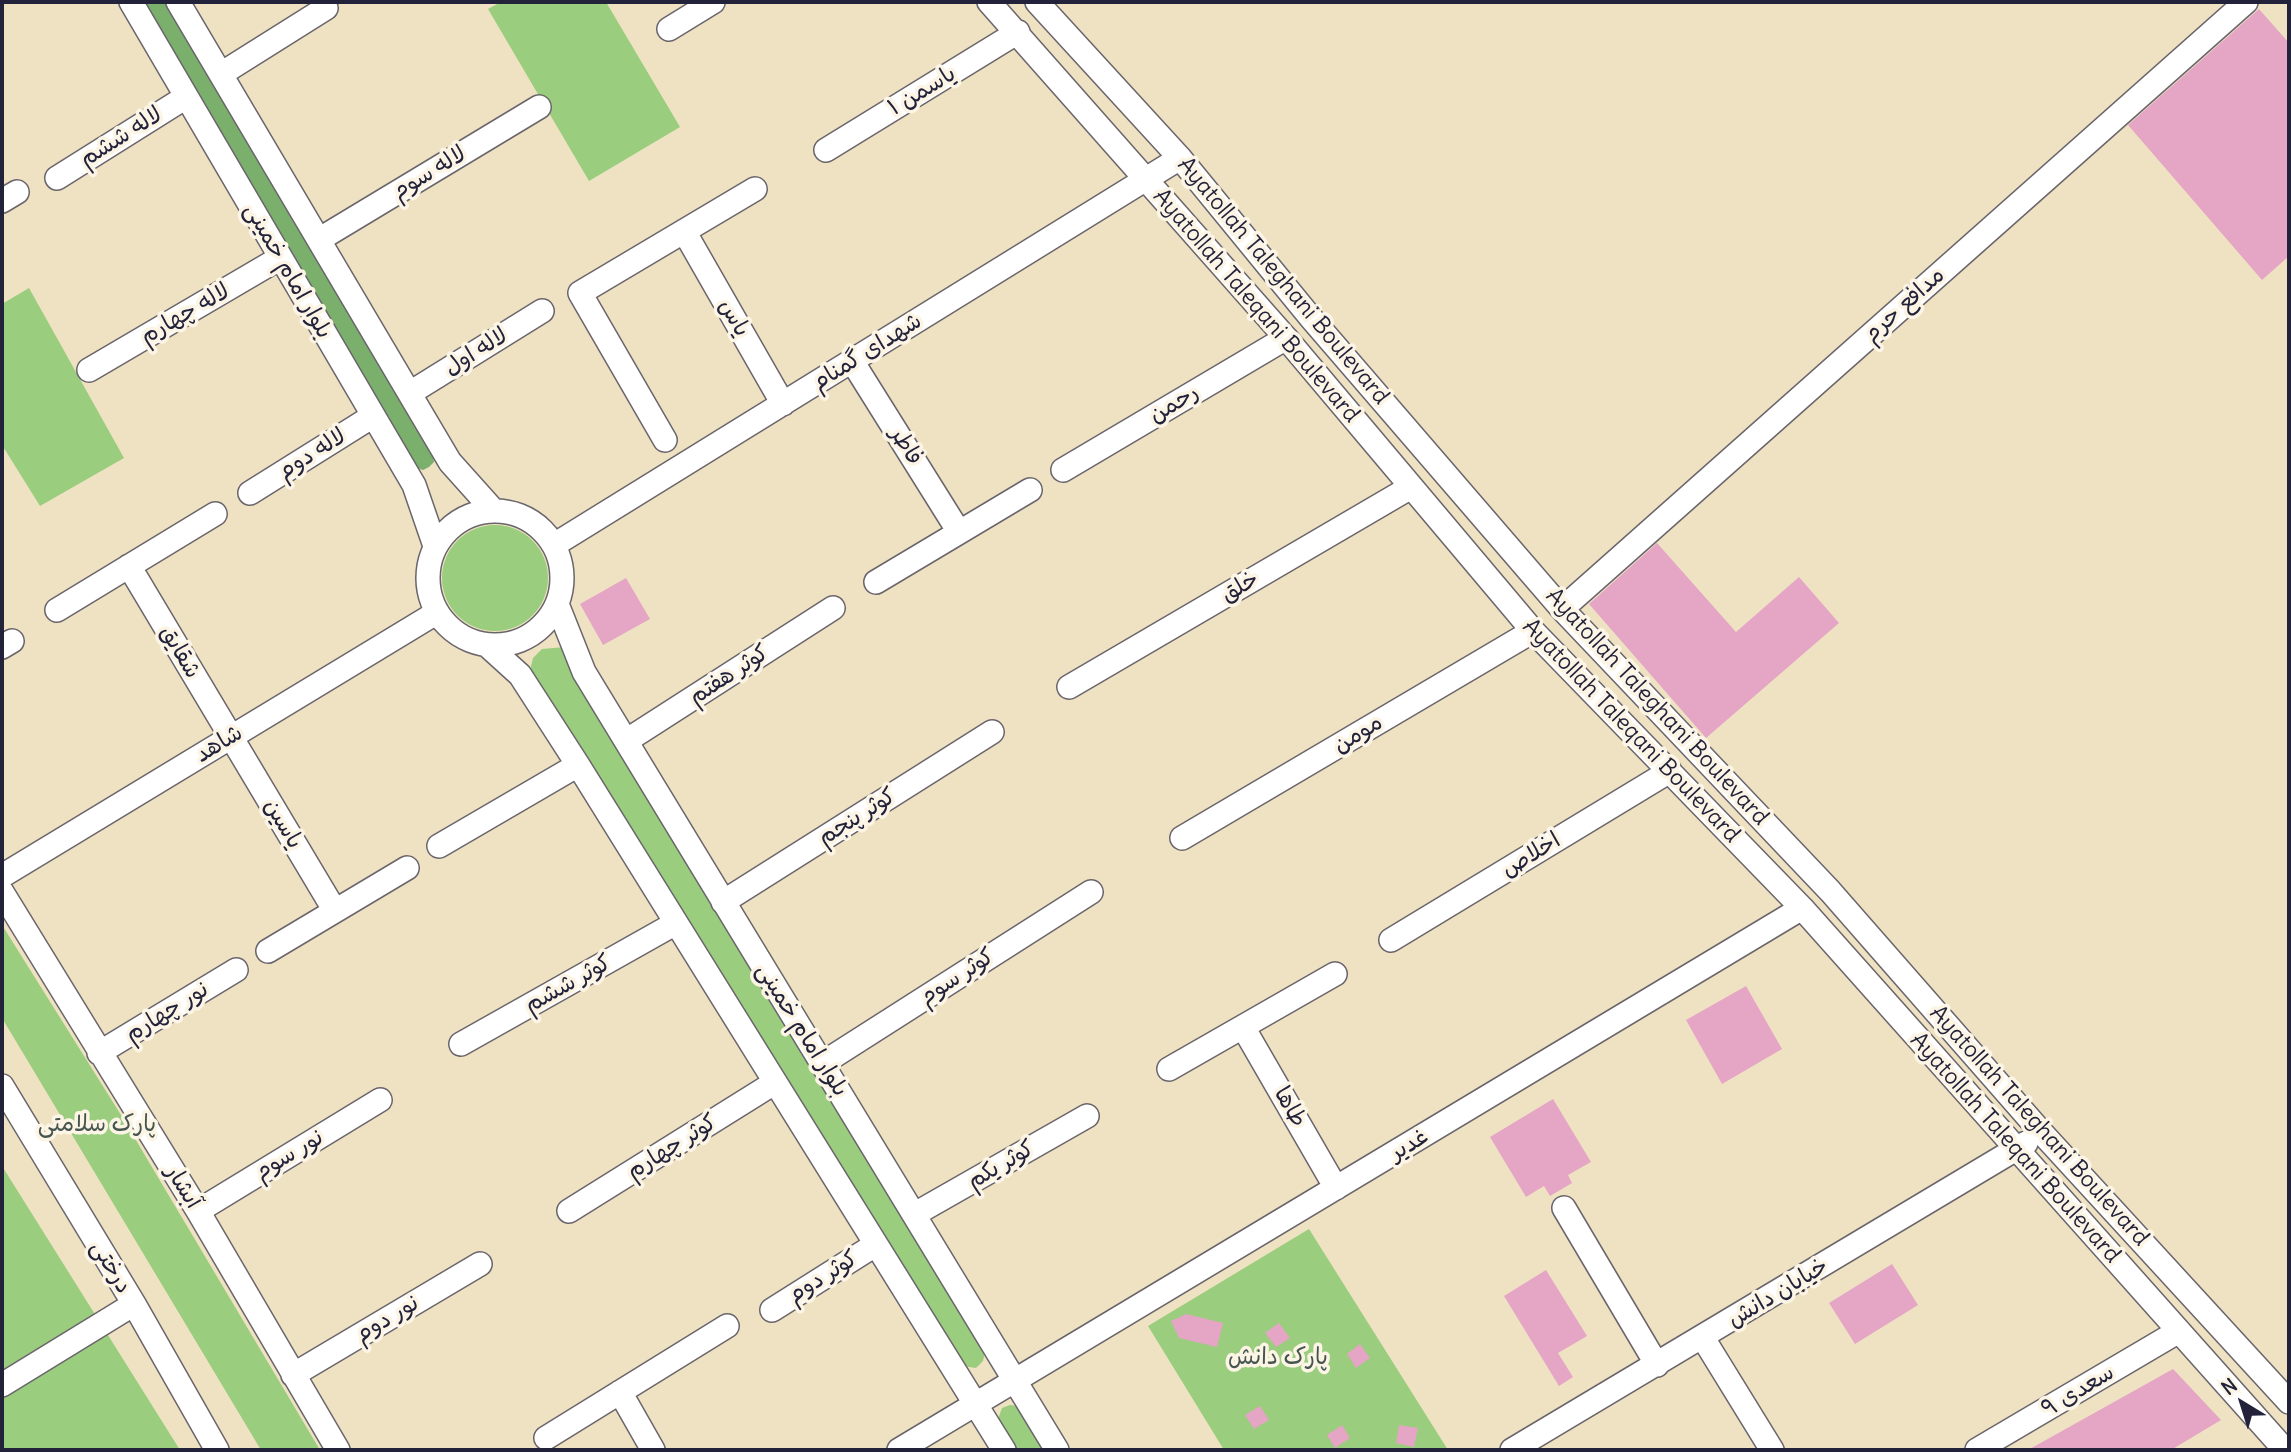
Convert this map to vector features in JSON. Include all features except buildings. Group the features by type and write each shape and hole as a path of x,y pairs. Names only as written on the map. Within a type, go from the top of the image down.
{"street":[{"name":"بلوار امام خمینی","path":"131,2 414,485 435,545"},
{"name":"بلوار امام خمینی","path":"178,2 450,462 493,510"},
{"path":"669,29 713,2"},
{"name":"Ayatollah Taleqani Boulevard","path":"989,2 1286,338 1533,631 1802,908 2015,1150 2286,1450"},
{"name":"Ayatollah Taleghani Boulevard","path":"1037,2 1180,159 1311,318 1562,609 1830,891 2042,1133 2289,1402"},
{"name":"مدافع حرم","path":"1562,609 2246,2"},
{"path":"221,74 326,8"},
{"name":"یاسمن ۱","path":"826,150 1018,32"},
{"name":"لاله ششم","path":"57,178 186,97"},
{"name":"لاله سوم","path":"320,239 538,107"},
{"name":"شهدای گمنام","path":"554,545 1180,159"},
{"path":"665,440 580,293 755,189"},
{"name":"یاس","path":"684,232 783,404"},
{"name":"لاله چهارم","path":"89,370 280,258"},
{"name":"لاله اول","path":"410,393 542,312"},
{"name":"رحمن","path":"1063,470 1286,338"},
{"name":"فاطر","path":"852,361 959,532"},
{"name":"لاله دوم","path":"250,493 373,416"},
{"name":"خلق","path":"1069,687 1411,487"},
{"path":"876,582 1030,490"},
{"path":"488,646 510,644 530,636 546,622 557,604 562,584 561,564 554,545 543,530 528,519 493,510 470,515 450,527 435,545 428,568 428,591 436,613 459,635 488,646 520,675 1003,1450"},
{"path":"57,610 215,514"},
{"name":"شقایق","path":"129,566 232,737"},
{"name":"بلوار امام خمینی","path":"557,604 584,672 1057,1450"},
{"name":"کوثر هفتم","path":"626,741 833,608"},
{"name":"شاهد","path":"2,876 436,613"},
{"name":"مومن","path":"1182,838 1533,631"},
{"name":"کوثر پنجم","path":"723,902 992,732"},
{"name":"یاسین","path":"232,737 335,911"},
{"path":"439,846 578,765"},
{"name":"اخلاص","path":"1391,940 1670,771"},
{"path":"268,951 407,868"},
{"name":"آبشار","path":"2,892 99,1054 198,1210 338,1450"},
{"name":"کوثر سوم","path":"823,1063 1091,892"},
{"name":"غدیر","path":"899,1450 1802,908"},
{"name":"کوثر ششم","path":"461,1044 676,923"},
{"name":"نور چهارم","path":"99,1054 236,970"},
{"path":"1168,1069 1335,974"},
{"name":"طاها","path":"1243,1027 1336,1188"},
{"name":"کوثر چهارم","path":"569,1211 774,1083"},
{"name":"درختی","path":"2,1086 134,1304 217,1450"},
{"name":"نور سوم","path":"198,1210 380,1100"},
{"name":"کوثر یکم","path":"915,1214 1087,1116"},
{"name":"خیابان دانش","path":"1512,1450 2042,1133"},
{"path":"1564,1208 1657,1365"},
{"name":"کوثر دوم","path":"772,1310 875,1245"},
{"name":"نور دوم","path":"293,1375 480,1264"},
{"path":"2,1385 134,1304"},
{"path":"546,1438 727,1326"},
{"name":"سعدی ۹","path":"1977,1450 2179,1331"},
{"path":"1703,1338 1772,1450"},
{"path":"620,1392 653,1450"}],"green space":[{"path":"145,2 167,2 433,456 434,462 429,467 423,470 413,467"},
{"path":"501,2 606,2 680,127 589,181 488,9"},
{"path":"29,288 124,458 40,506 2,445 2,304"},
{"path":"495,525 515,529 533,540 544,558 548,578 544,598 533,616 515,627 495,631 475,627 457,616 446,598 442,578 446,558 457,540 475,529"},
{"path":"565,647 985,1352 983,1361 976,1368 963,1366 529,675 533,658 542,649"},
{"name":"پارک سلامتی","path":"2,925 121,1115 320,1450 261,1450 2,1018"},
{"path":"2,1166 180,1450 2,1450"},
{"name":"پارک دانش","path":"1309,1229 1448,1450 1224,1450 1148,1326"},
{"path":"1018,1406 1047,1450 1016,1450 998,1419 1002,1408"}]}
